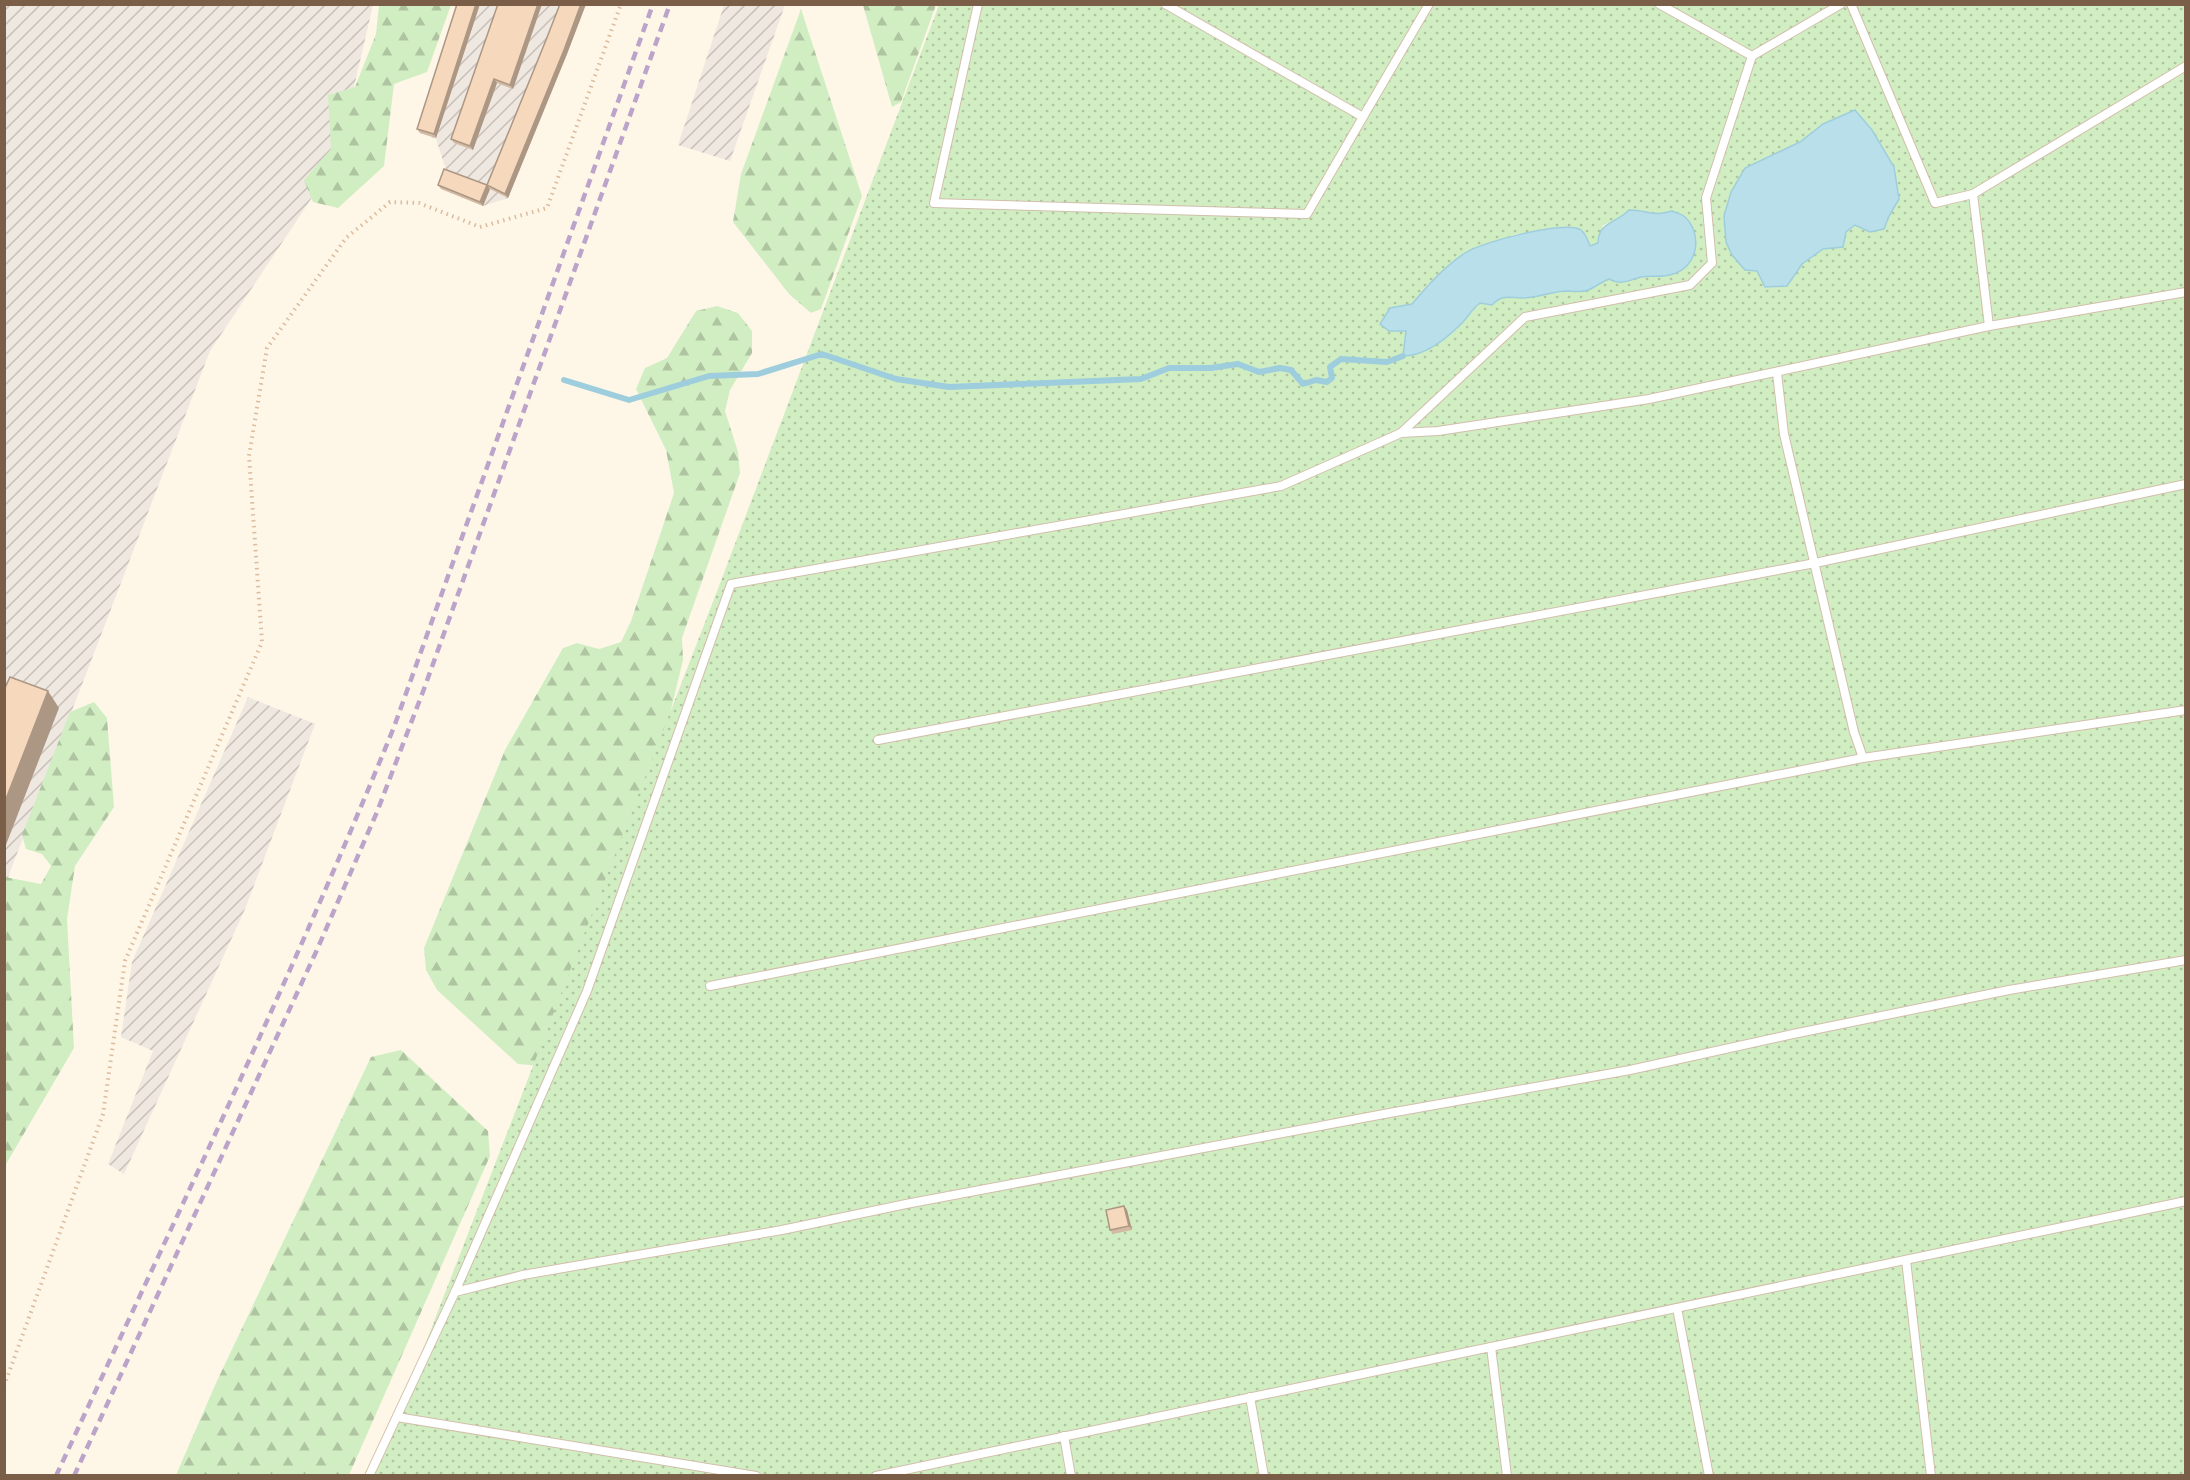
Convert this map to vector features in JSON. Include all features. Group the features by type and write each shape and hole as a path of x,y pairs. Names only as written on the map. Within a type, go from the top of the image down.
{"lane":[{"path":"978,4 934,203 1307,214 1428,4"},
{"path":"1165,4 1364,117"},
{"path":"1659,4 1752,56"},
{"path":"369,1476 455,1292 587,991 731,584 1281,486 1401,433 1525,317 1690,285 1712,263 1706,198 1752,56 1841,4"},
{"path":"1851,4 1935,203 1973,194 2186,66"},
{"path":"1973,194 1989,326"},
{"path":"1401,433 1438,431 1649,399 1989,326 2186,292"},
{"path":"1777,373 1784,434 1854,732 1863,758"},
{"path":"878,740 1815,563 2186,484"},
{"path":"710,986 1863,758 2186,710"},
{"path":"455,1292 523,1275 782,1230 906,1204 1630,1070 1998,992 2186,960"},
{"path":"876,1476 2186,1201"},
{"path":"1906,1260 1931,1476"},
{"path":"1677,1308 1709,1476"},
{"path":"1491,1347 1507,1476"},
{"path":"1250,1397 1264,1476"},
{"path":"397,1417 756,1476"},
{"path":"1064,1436 1071,1476"}],"path":[{"path":"4,1386 103,1114 125,960 262,642 249,456 267,348 346,238 390,202 419,203 480,227 546,208 621,4"}],"shaded area":[{"path":"5,5 373,5 337,160 210,351 5,885"},
{"path":"461,5 586,5 508,198 483,206 441,189 447,173 436,139 420,133"},
{"path":"724,5 785,5 730,161 678,145"},
{"path":"248,697 315,724 245,909 124,1174 108,1164 153,1051 121,1037 132,962"}],"green space":[{"path":"379,5 451,5 427,72 394,84 384,166 338,208 313,202 304,180 331,149 328,95 355,87 376,34"},
{"path":"863,5 936,5 901,102 892,107"},
{"path":"939,5 2185,5 2185,1475 374,1476 716,594","holes":["1855,110 1899,199 1884,229 1870,232 1855,225 1846,232 1843,247 1823,249 1802,264 1787,286 1757,271 1726,228 1724,216 1731,192 1745,168 1800,142 1823,124","1641,210 1656,214 1672,211 1674,274 1647,276 1623,282 1610,279 1585,291 1565,291 1528,298 1506,297 1492,304 1480,303 1442,341 1427,350 1403,356 1407,331 1390,308 1412,304 1427,285 1467,251 1514,235 1556,228 1574,228 1587,238 1590,246 1598,243 1603,225"]},
{"path":"801,9 862,196 821,309 811,313 789,294 733,222 741,174"},
{"path":"717,306 738,313 752,331 752,353 730,390 725,411 738,452 740,473 682,638 683,660 649,801 541,1066 518,1064 437,990 426,970 424,948 505,750 563,648 577,643 599,649 621,642 631,621 674,493 666,450 636,389 645,368 667,358 696,311"},
{"path":"94,702 107,718 114,807 75,866 67,919 74,1048 5,1166 5,877 41,884 51,866 42,854 26,849 22,835 70,712"},
{"path":"401,1050 488,1131 490,1156 349,1475 176,1475 216,1383 371,1057"}],"water":[{"path":"1855,110 1872,130 1894,167 1899,199 1884,229 1870,232 1855,225 1846,232 1843,247 1823,249 1802,264 1787,286 1765,287 1757,271 1745,270 1732,255 1726,242 1724,216 1731,192 1745,168 1800,142 1823,124"},
{"path":"1629,210 1655,213 1672,211 1685,217 1691,224 1696,241 1693,257 1688,265 1669,275 1641,277 1621,282 1609,279 1585,291 1565,291 1528,298 1506,297 1492,305 1480,303 1442,341 1427,350 1411,355 1403,356 1406,331 1389,331 1380,324 1390,308 1412,304 1443,270 1474,248 1505,238 1559,228 1581,230 1590,246 1598,243 1601,231 1605,227"}],"building":[{"path":"457,4 476,4 434,134 417,129"},
{"path":"498,4 538,4 510,85 494,79 470,146 451,139"},
{"path":"560,4 581,4 505,194 487,185"},
{"path":"444,169 487,185 480,202 438,185"},
{"path":"10,677 48,691 4,804 4,690"},
{"path":"1124,1206 1129,1226 1110,1230 1106,1210"}],"waterway":[{"path":"564,380 629,400 709,376 758,374 822,354 896,379 949,387 1141,379 1169,368 1211,368 1238,364 1259,372 1280,368 1291,370 1303,384 1316,380 1327,382 1332,378 1330,367 1341,359 1387,362 1403,356"}],"railway":[{"path":"56,1476 272,1010 394,727 653,4"},
{"path":"74,1476 316,952 377,812 424,689 670,4"}]}
